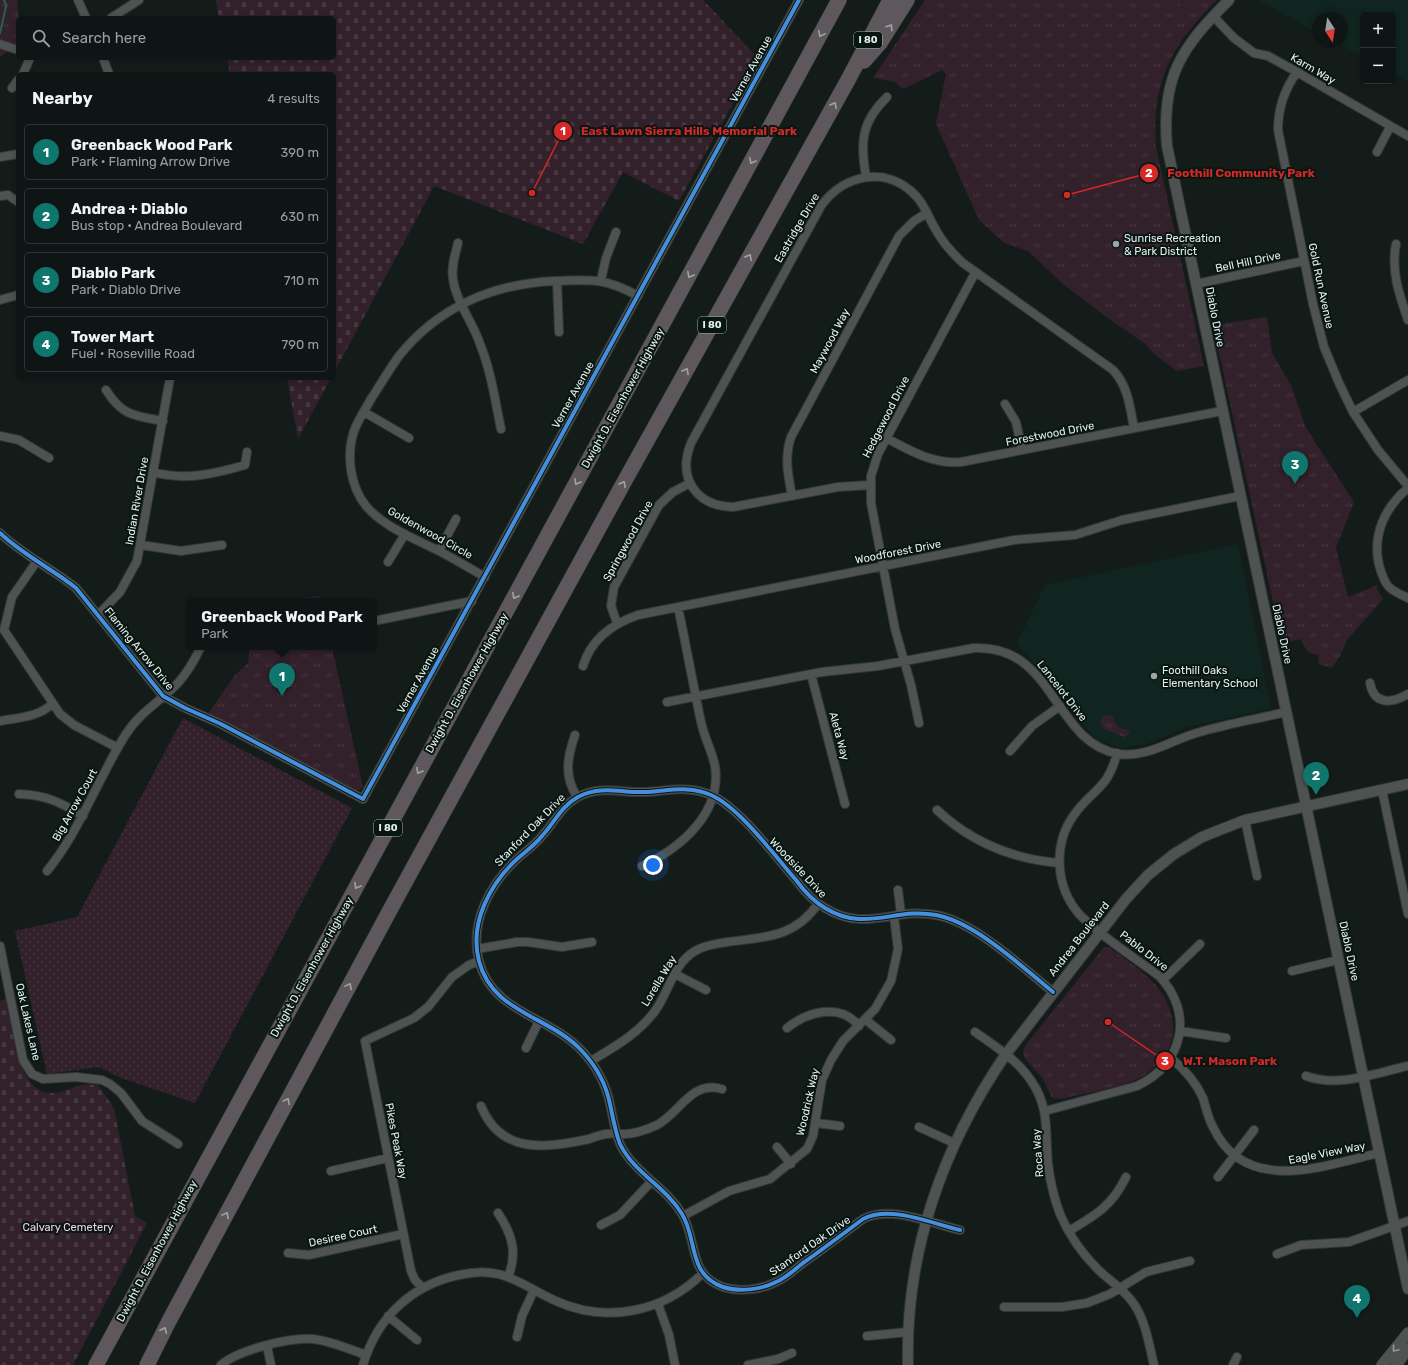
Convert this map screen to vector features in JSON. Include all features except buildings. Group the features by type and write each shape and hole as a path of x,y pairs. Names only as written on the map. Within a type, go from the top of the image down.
{"highway":[{"name":"Dwight D. Eisenhower Highway","path":"96,1365 839,0"},
{"name":"I 80","path":"151,1361 169,1321 390,910 623,484 848,80 890,0"},
{"path":"848,80 880,43 908,0"}],"main road":[{"path":"1382,1365 1408,1333"},
{"path":"1396,1365 1408,1349"}],"street":[{"path":"78,0 85,16"},
{"path":"114,16 139,0"},
{"name":"Verner Avenue","path":"363,799 799,0"},
{"name":"Diablo Drive","path":"1229,0 1193,38 1179,62 1170,88 1166,114 1167,146 1408,1289"},
{"name":"Karm Way","path":"1213,16 1234,38 1254,52 1268,56 1298,72 1390,127 1408,136"},
{"path":"1,44 16,49"},
{"path":"24,72 29,60"},
{"path":"104,60 109,72"},
{"name":"Gold Run Avenue","path":"1298,72 1282,98 1279,111 1278,130 1315,316 1324,347 1338,384 1353,412 1378,450 1408,487"},
{"path":"12,88 16,83"},
{"path":"866,176 862,148 863,134 873,112 887,98"},
{"path":"1377,152 1390,127"},
{"path":"0,157 16,154"},
{"name":"Eastridge Drive","path":"870,485 838,487 733,508 723,507 703,499 690,482 686,464 691,443 821,206 827,197 843,184 866,176 884,178 899,183 916,196 928,213 943,242 963,264 975,274 1113,370 1119,377 1126,390 1134,428"},
{"path":"0,196 8,195 16,201"},
{"name":"Maywood Way","path":"792,496 786,465 791,437 899,236 914,221 928,213"},
{"path":"601,280 606,258 616,232"},
{"path":"458,243 452,268 453,280 462,304 480,342 488,366 501,430"},
{"path":"1396,244 1393,262 1400,298 1408,320"},
{"name":"Bell Hill Drive","path":"1196,284 1304,261"},
{"name":"Hedgewood Drive","path":"919,723 911,685 895,629 871,503 870,485 875,459 975,274"},
{"name":"Goldenwood Circle","path":"485,577 405,534 366,506 354,482 350,456 354,430 391,367 409,344 431,324 477,296 509,286 557,281 601,280 619,285 638,296"},
{"path":"557,281 559,332"},
{"path":"0,300 16,296"},
{"name":"Indian River Drive","path":"98,615 113,602 127,582 137,561 170,380"},
{"path":"1353,412 1408,380"},
{"path":"106,390 122,411 131,415 163,421"},
{"path":"1005,404 1016,422 1022,450"},
{"name":"Forestwood Drive","path":"886,438 920,456 945,462 961,462 1222,411"},
{"path":"364,412 409,438"},
{"path":"0,436 19,440 49,458"},
{"path":"153,472 174,477 197,477 245,465 247,452"},
{"name":"Springwood Drive","path":"617,623 611,606 614,586 659,505 673,492 690,482"},
{"path":"1408,487 1387,511 1379,530 1377,550 1380,570 1388,586 1408,598"},
{"name":"Woodforest Drive","path":"583,666 587,653 595,642 617,623 638,614 1014,540 1075,535 1122,520 1240,496"},
{"path":"439,551 456,519"},
{"name":"Flaming Arrow Drive","path":"0,533 24,554 60,575 76,588 163,696 185,708 221,724 363,799"},
{"path":"388,562 405,534"},
{"path":"141,545 181,551 222,545"},
{"path":"37,561 12,597 4,630 60,714 74,725 118,748"},
{"path":"377,620 472,601"},
{"path":"642,866 667,853 688,836 705,814 712,802 713,795 715,767 702,727 678,606"},
{"name":"Lancelot Drive","path":"667,702 843,668 878,666 974,648 997,649 1018,658 1028,665 1080,732 1092,743 1117,754 1142,753 1200,732 1286,712"},
{"name":"Big Arrow Court","path":"47,871 57,858 83,816 118,748 141,714 178,683 199,650"},
{"name":"Aleta Way","path":"811,674 845,804"},
{"path":"1370,683 1376,695 1384,700 1393,701 1408,694"},
{"path":"0,721 44,711 52,704"},
{"path":"1010,751 1032,726 1060,706"},
{"path":"575,735 568,757 567,774 570,784 577,797"},
{"name":"Pablo Drive","path":"1045,1111 1137,1086 1156,1075 1171,1058 1176,1048 1180,1031 1177,1003 1163,980 1087,921 1072,905 1063,885 1059,863 1061,844 1068,824 1081,806 1106,781 1111,773 1117,754"},
{"name":"Andrea Boulevard","path":"908,1365 908,1332 915,1268 925,1222 935,1190 954,1143 971,1109 1006,1054 1136,886 1160,864 1202,837 1245,820 1408,784"},
{"name":"Stanford Oak Drive","path":"713,795 685,788 649,792 610,789 593,791 577,797 564,807 541,838 516,859 497,882 483,906 479,920 477,950 479,961 487,981 501,998 567,1037 590,1061 607,1091 616,1134 628,1158 675,1204 683,1216 689,1230 694,1255 704,1273 715,1283 734,1289 769,1285 779,1281 868,1217 882,1213 893,1213 960,1230"},
{"path":"1382,790 1408,914"},
{"path":"19,794 35,794 50,798 83,816"},
{"name":"Woodside Drive","path":"713,795 737,813 810,897 818,904 837,915 853,919 869,920 898,915 932,914 962,923 979,934 1054,992"},
{"path":"937,810 958,828 993,848 1026,858 1059,863"},
{"path":"1245,820 1257,876"},
{"path":"1399,872 1408,870"},
{"name":"Woodrick Way","path":"683,1216 729,1191 766,1182 804,1153 810,1145 816,1123 820,1091 826,1070 839,1046 866,1020 881,1000 895,970 898,949 898,890"},
{"name":"Lorella Way","path":"590,1061 622,1043 640,1028 656,1010 683,962 696,951 711,944 783,933 794,928 808,917 818,904"},
{"path":"477,950 517,942 534,942 562,947 592,942"},
{"path":"1163,980 1200,944"},
{"name":"Oak Lakes Lane","path":"0,946 23,1060 32,1074 43,1079 76,1076 102,1080 110,1084 121,1094 142,1121 178,1144"},
{"path":"1292,971 1338,960"},
{"name":"Pikes Peak Way","path":"423,1288 413,1276 403,1234 365,1041 407,1022 428,1007 452,977 479,961"},
{"path":"675,974 706,990"},
{"path":"787,1028 809,1015 833,1011 848,1015 859,1026"},
{"path":"866,1020 891,1040"},
{"path":"526,1048 539,1021"},
{"path":"1180,1031 1226,1038"},
{"name":"Roca Way","path":"975,1032 1006,1054 1023,1069 1032,1082 1045,1111 1048,1128 1048,1162 1050,1179 1060,1212 1069,1231 1084,1254 1104,1275 1129,1296 1140,1315 1154,1365"},
{"name":"Eagle View Way","path":"1171,1058 1191,1078 1203,1098 1214,1129 1227,1148 1235,1155 1254,1166 1275,1172 1287,1172 1379,1153"},
{"path":"1306,1076 1328,1081 1363,1076 1408,1066"},
{"path":"481,1106 495,1128 508,1138 524,1144 541,1146 607,1134 626,1134 655,1126 673,1114 690,1095 698,1089 712,1087 722,1089"},
{"path":"816,1123 840,1126"},
{"path":"919,1127 954,1143"},
{"path":"1218,1177 1254,1130"},
{"path":"777,1147 790,1164"},
{"path":"331,1171 388,1158"},
{"path":"1069,1231 1093,1217 1110,1203 1126,1177"},
{"path":"602,1225 620,1215 651,1182"},
{"path":"498,1213 510,1232 513,1243 513,1264 508,1277"},
{"path":"1277,1254 1301,1245 1349,1242 1408,1221"},
{"name":"Desiree Court","path":"288,1253 304,1255 314,1254 403,1234"},
{"path":"1004,1307 1075,1306 1099,1299 1121,1288 1146,1272 1190,1261"},
{"path":"363,1365 374,1336 388,1316 402,1302 423,1288 439,1280 466,1273 488,1272 508,1277 567,1306 593,1312 633,1312 658,1304 679,1294 704,1273"},
{"path":"517,1337 522,1316 534,1290"},
{"path":"658,1304 669,1335 675,1365"},
{"path":"388,1316 417,1340"},
{"path":"866,1336 908,1332"},
{"path":"221,1365 237,1354 297,1340 313,1339 324,1341 366,1355"},
{"path":"267,1346 271,1365"},
{"path":"748,1365 778,1359 792,1353"}],"shaded area":[{"path":"1258,0 1408,0 1408,81 1396,75 1396,12 1360,12 1360,55 1347,48 1348,12 1312,12 1312,30"},
{"name":"Foothill Oaks Elementary School","path":"1238,544 1271,709 1187,727 1146,744 1120,748 1098,740 1083,725 1017,643 1045,585"}],"green space":[{"path":"0,0 17,0 19,16 16,16 16,45 0,57"},
{"path":"216,0 703,0 758,58 679,201 623,172 583,244 434,186 336,369 336,72 230,72 227,60 336,60 336,16 219,16"},
{"path":"925,0 1217,0 1188,32 1168,66 1161,84 1155,124 1156,147 1204,366 1177,371 1153,353 1144,343 1063,284 1028,251 1003,242 979,220 936,124 946,74 942,70 903,89 895,82 873,78"},
{"path":"1184,0 1198,0 1185,17 1176,10"},
{"path":"1267,317 1272,353 1291,385 1306,428 1354,502 1336,548 1348,597 1378,585 1377,589 1383,599 1347,640 1340,656 1332,668 1319,664 1318,655 1308,652 1300,639 1282,643 1213,325"},
{"path":"287,380 330,380 298,439"},
{"path":"320,596 320,598 301,598"},
{"path":"250,650 333,650 363,787 352,794 207,716 234,676 248,663"},
{"path":"1104,715 1112,716 1118,726 1129,730 1130,734 1124,737 1104,729 1100,721"},
{"path":"183,718 352,808 195,1103 121,1078 99,1067 47,1074 15,931 77,917"},
{"path":"1104,947 1109,947 1150,979 1158,988 1170,1011 1173,1024 1170,1044 1165,1055 1152,1070 1140,1078 1098,1091 1061,1099 1052,1098 1043,1079 1026,1060 1023,1053 1025,1046"},
{"name":"Calvary Cemetery","path":"7,998 14,1039 23,1068 29,1081 38,1089 49,1093 82,1085 98,1085 114,1108 135,1216 147,1223 73,1365 0,1365 0,1001"}],"waterway":[{"path":"0,33 6,6 4,0"}],"cycle path":[{"path":"0,533 18,548 76,588 163,696 185,708 221,724 363,799 799,0"},
{"path":"960,1230 898,1214 874,1215 863,1219 787,1276 770,1285 742,1290 729,1289 712,1281 704,1274 698,1265 687,1224 682,1214 668,1196 633,1163 620,1144 606,1089 592,1063 569,1039 509,1003 496,992 486,978 479,961 477,947 477,933 484,905 490,892 507,869 547,831 567,805 578,797 586,793 603,790 636,792 678,789 695,790 711,795 722,801 733,810 756,833 806,892 825,908 853,919 880,918 921,913 951,919 966,926 998,947 1053,992"}],"place":[{"name":"East Lawn Sierra Hills Memorial Park","path":"532,193"},
{"name":"Foothill Community Park","path":"1067,195"},
{"name":"Sunrise Recreation & Park District","path":"1116,244"},
{"name":"Diablo Park","path":"1295,484"},
{"name":"Foothill Oaks Elementary School","path":"1154,676"},
{"name":"Greenback Wood Park","path":"282,696"},
{"name":"Andrea + Diablo","path":"1316,795"},
{"name":"W.T. Mason Park","path":"1108,1022"},
{"name":"Tower Mart","path":"1357,1318"}]}
